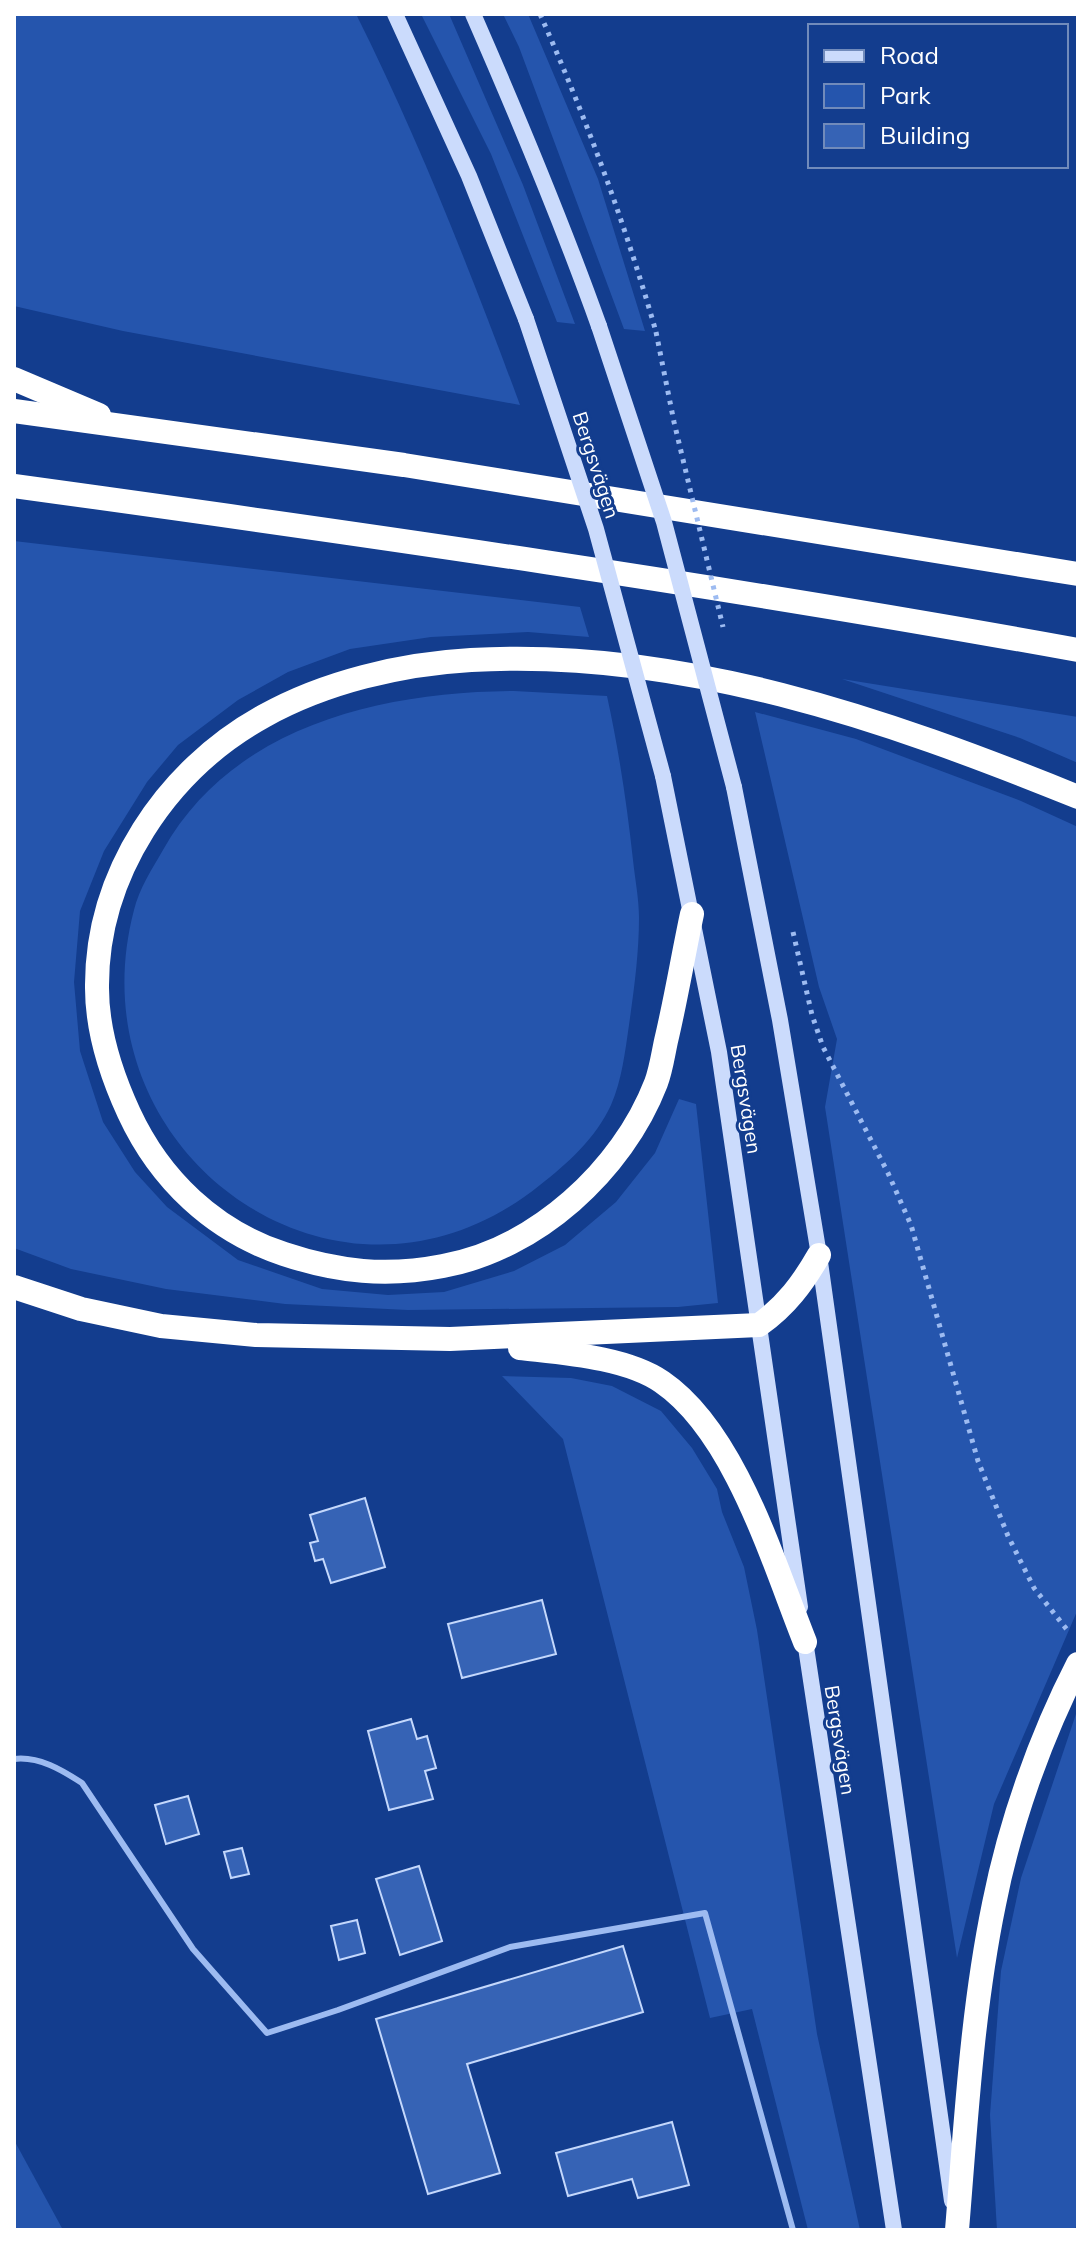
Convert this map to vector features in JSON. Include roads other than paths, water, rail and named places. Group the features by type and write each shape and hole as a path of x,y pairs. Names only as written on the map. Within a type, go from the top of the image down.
{"highway":[{"path":"14,379 127,427"},
{"path":"14,411 404,465 1078,574"},
{"path":"14,486 424,542 931,623 1078,650"},
{"path":"692,914 657,1081 638,1120 614,1158 585,1188 520,1237 480,1258 446,1266 401,1273 364,1273 322,1266 260,1246 219,1224 185,1194 156,1161 114,1083 102,1037 97,989 101,942 110,898 155,810 186,774 224,742 262,717 301,698 348,682 411,667 470,660 592,662 678,672 818,705 923,737 1078,797"},
{"path":"14,1287 81,1309 161,1326 256,1335 450,1339 759,1325 788,1302 819,1255"},
{"path":"450,1339 615,1362 661,1381 696,1414 736,1471 805,1642"},
{"path":"956,2230 979,1991 994,1903 1016,1822 1040,1752 1078,1664"}],"main road":[{"name":"Bergsvägen","path":"395,14 469,176 526,319 596,529 663,776 719,1052 894,2230"},
{"path":"473,14 523,128 599,326 664,522 734,787 780,1020 819,1255 956,2230"}],"lane":[{"path":"14,1759 56,1766 82,1783 193,1949 267,2033 510,1947 705,1913 793,2230"}]}
